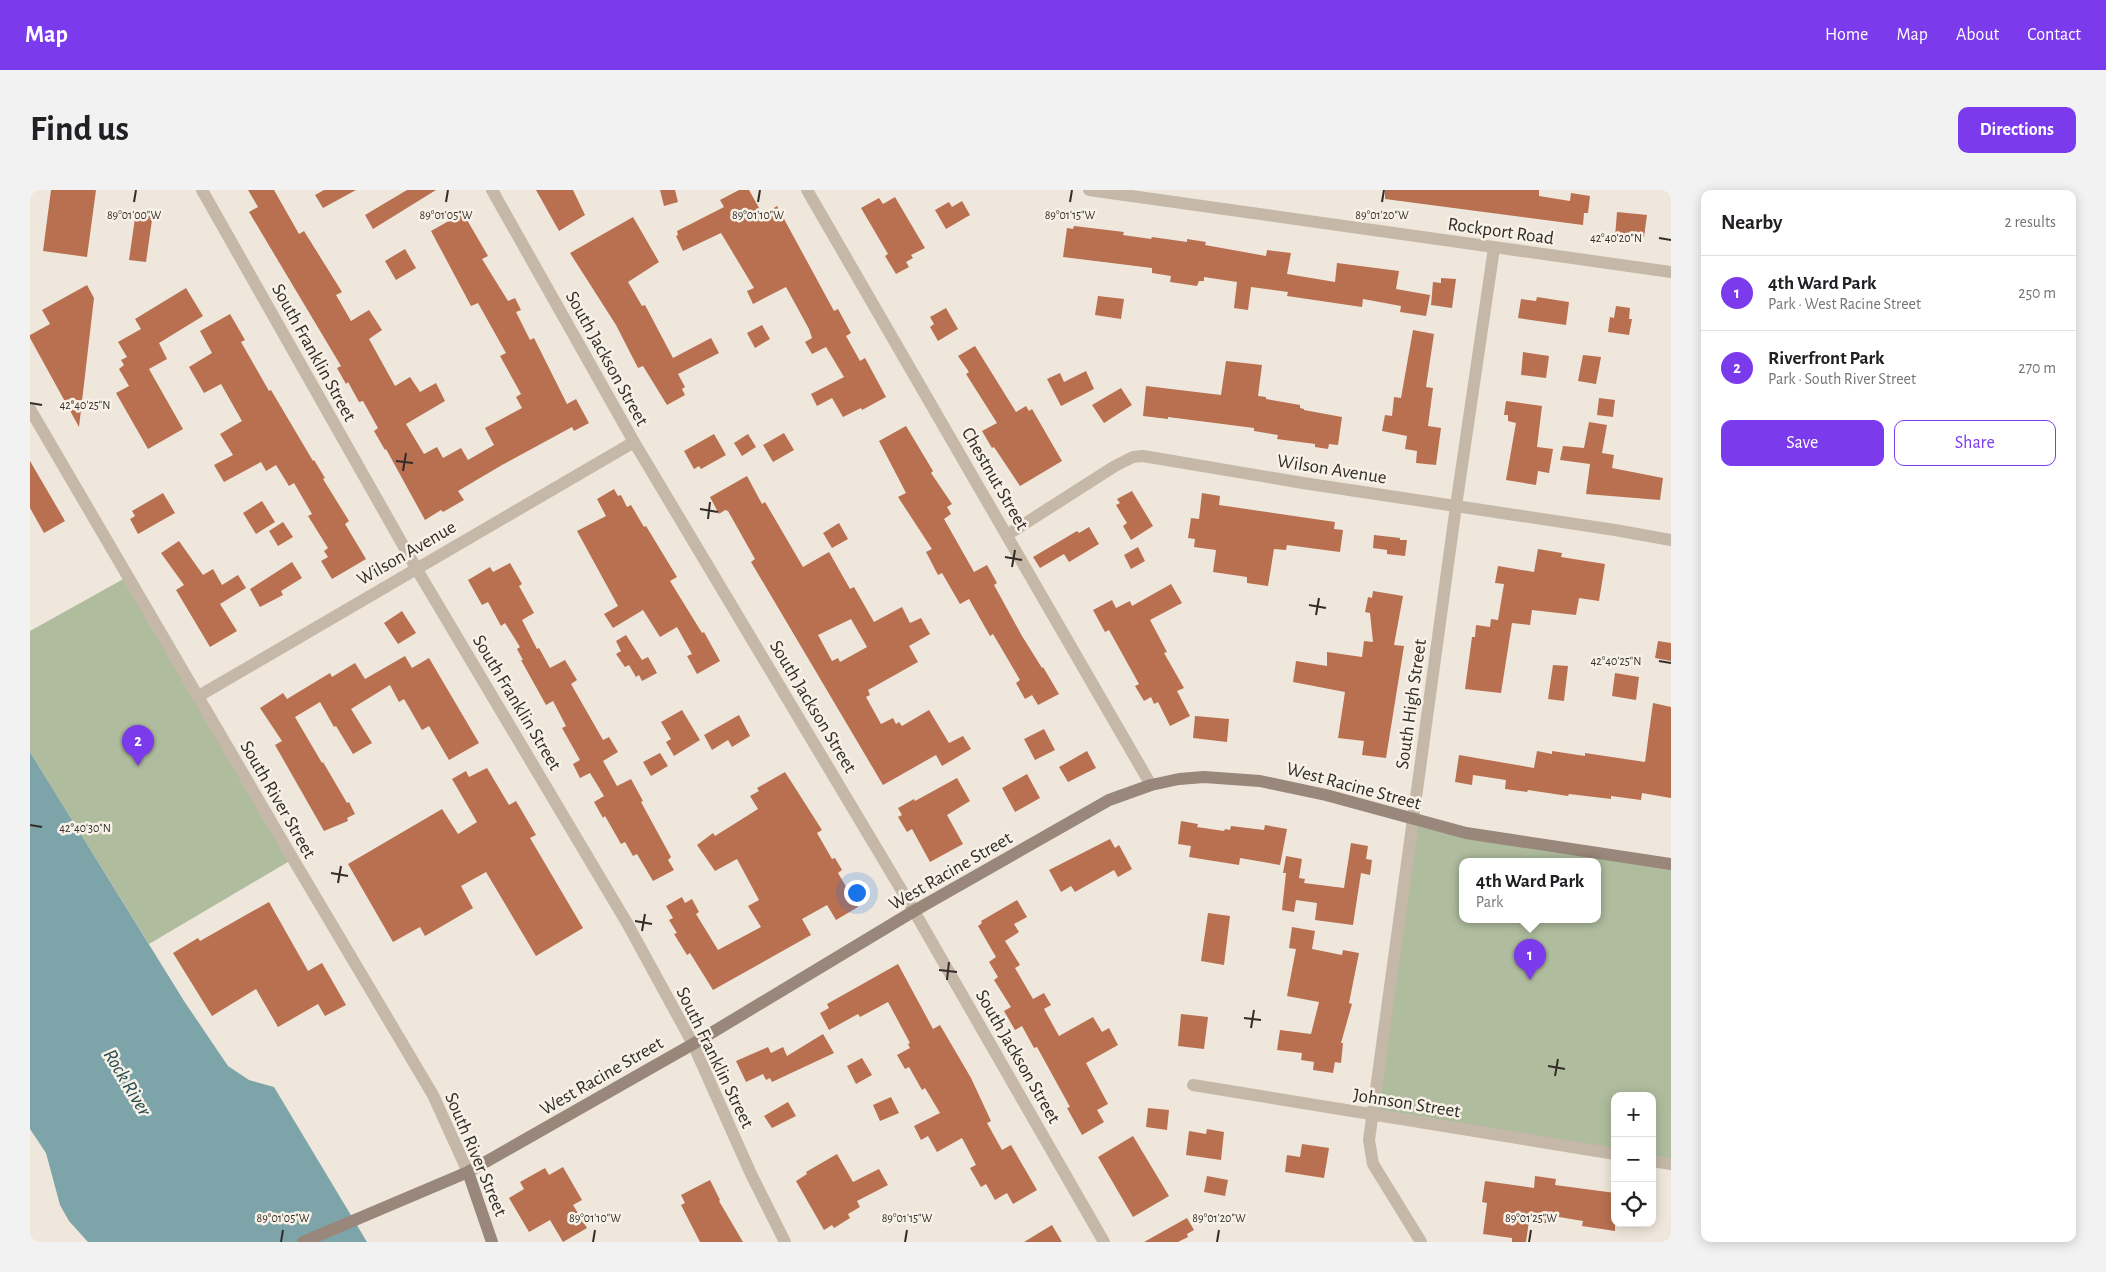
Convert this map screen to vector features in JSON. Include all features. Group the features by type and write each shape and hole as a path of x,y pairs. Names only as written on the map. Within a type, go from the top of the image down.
{"main road":[{"name":"West Racine Street","path":"303,1242 468,1172 693,1044 914,911 1109,800 1151,785 1179,779 1204,777 1260,781 1326,795 1412,820 1493,838 1671,864"},
{"name":"South River Street","path":"468,1172 492,1242"}],"street":[{"name":"South Franklin Street","path":"202,190 416,568 604,883 693,1044 751,1174 785,1242"},
{"name":"South Jackson Street","path":"492,190 634,442 914,911 1104,1242"},
{"name":"Chestnut Street","path":"807,190 1151,785"},
{"name":"Rockport Road","path":"1089,190 1119,192 1494,248 1671,272"},
{"name":"South High Street","path":"1421,1242 1373,1164 1369,1140 1456,506 1494,248"},
{"name":"South River Street","path":"30,410 197,697 433,1095 468,1172"},
{"name":"Wilson Avenue","path":"197,697 634,442"},
{"name":"Wilson Avenue","path":"1007,535 1115,466 1133,457 1143,456 1671,540"},
{"name":"Johnson Street","path":"1193,1084 1611,1153"},
{"path":"1656,1161 1671,1164"}],"green space":[{"path":"127,577 293,859 149,944 30,752 30,631"},
{"path":"1412,820 1671,864 1671,1164 1656,1162 1656,1092 1611,1092 1611,1153 1371,1115"}],"water":[{"name":"Rock River","path":"30,752 184,1001 228,1066 249,1080 274,1087 367,1242 88,1242 69,1221 60,1205 46,1153 30,1129"}],"building":[{"path":"51,190 96,190 87,257 43,251"},
{"path":"248,190 274,190 299,234 304,231 342,292 336,295 351,321 369,310 382,330 369,339 395,386 410,377 420,392 436,383 445,401 406,424 424,454 437,447 443,458 461,448 468,460 494,445 485,428 522,408 516,397 521,394 500,356 506,353 478,303 471,306 431,231 463,213 488,256 482,259 508,301 515,298 521,310 516,312 530,340 534,338 567,404 576,399 589,423 574,431 572,427 458,491 464,500 443,512 441,510 425,520 374,431 378,428 363,401 359,402 348,382 346,384 337,368 341,366 249,212 258,207"},
{"path":"324,190 356,190 323,208 315,195"},
{"path":"407,190 436,190 373,229 365,215"},
{"path":"536,190 573,190 585,215 559,231"},
{"path":"660,190 675,190 678,202 664,206"},
{"path":"739,190 749,190 763,215 777,206 834,311 838,309 851,333 846,336 860,361 865,358 886,397 862,410 861,408 843,417 832,398 817,406 811,394 844,377 826,347 812,354 805,342 812,338 809,329 786,287 753,304 747,291 754,288 721,233 683,251 676,236 678,235 677,231 724,207 720,200"},
{"path":"1385,190 1539,190 1539,196 1570,201 1571,193 1590,196 1588,213 1584,213 1583,225 1385,199"},
{"path":"895,197 925,248 911,255 913,258 906,262 909,267 896,274 885,256 888,254 861,208 879,198 883,204"},
{"path":"962,201 970,215 946,229 935,210 949,202 952,207"},
{"path":"136,211 153,213 146,262 129,260"},
{"path":"1617,212 1647,215 1644,237 1631,235 1630,239 1615,237"},
{"path":"633,217 659,262 628,282 642,306 645,305 673,358 711,338 719,353 678,374 685,387 682,389 685,395 667,405 643,366 638,368 616,325 570,253"},
{"path":"1074,226 1124,232 1123,235 1151,239 1152,237 1187,242 1187,239 1206,242 1205,245 1266,256 1267,250 1291,253 1287,274 1335,282 1337,263 1399,271 1396,289 1430,295 1426,316 1400,312 1401,306 1363,299 1362,307 1287,296 1288,292 1251,287 1248,310 1234,308 1237,282 1204,277 1204,281 1199,281 1197,286 1170,282 1171,276 1152,273 1152,268 1063,257 1067,228 1073,229"},
{"path":"405,249 416,268 396,280 385,261"},
{"path":"1441,278 1456,279 1452,308 1431,305 1433,282 1441,283"},
{"path":"87,285 94,298 79,427 30,335 50,324 42,310"},
{"path":"186,288 203,316 159,343 167,359 149,369 183,429 148,449 116,393 129,386 119,369 124,365 121,360 127,357 118,342 141,329 135,319"},
{"path":"1098,296 1124,299 1121,319 1095,315"},
{"path":"1537,297 1569,302 1566,325 1518,318 1521,299 1536,301"},
{"path":"1616,306 1630,308 1629,319 1632,319 1629,335 1608,332 1610,317 1614,318"},
{"path":"946,308 958,329 938,341 930,327 934,324 930,317"},
{"path":"230,314 245,340 241,342 269,391 271,390 325,478 323,479 349,521 345,524 366,559 332,579 321,561 328,557 324,551 328,548 308,516 312,514 294,483 289,486 276,465 266,471 261,462 224,482 214,465 233,455 220,434 242,421 221,384 204,393 189,367 212,353 200,331"},
{"path":"762,325 770,339 755,348 747,333"},
{"path":"1413,330 1434,334 1426,387 1433,388 1428,426 1441,428 1436,465 1416,463 1417,451 1405,449 1407,436 1382,431 1385,415 1392,416 1394,397 1401,398"},
{"path":"975,346 1016,412 1026,406 1029,411 1032,409 1062,461 1020,486 982,431 997,423 966,374 969,372 958,356"},
{"path":"1523,352 1549,356 1546,378 1521,375"},
{"path":"1583,355 1601,357 1596,384 1578,381"},
{"path":"1226,361 1262,365 1258,396 1300,405 1300,408 1304,410 1342,417 1338,445 1329,444 1328,449 1315,447 1315,444 1277,439 1278,435 1254,431 1254,428 1168,417 1168,419 1143,416 1146,386 1221,395"},
{"path":"1086,371 1094,389 1061,406 1047,379 1060,373 1064,382"},
{"path":"1121,388 1132,405 1104,423 1092,405"},
{"path":"1599,398 1615,400 1613,417 1597,415"},
{"path":"1506,401 1542,406 1537,447 1553,449 1549,473 1538,471 1536,485 1506,480 1516,423 1508,421 1508,415 1504,415"},
{"path":"1589,422 1607,425 1602,453 1614,455 1612,468 1663,478 1660,500 1586,494 1590,464 1560,460 1563,446 1584,448"},
{"path":"906,426 933,471 931,473 952,504 947,507 951,514 944,519 974,572 987,565 997,583 994,585 1022,636 1059,694 1038,705 1032,695 1025,699 1016,683 1020,680 993,634 990,636 969,599 960,604 942,573 938,575 926,552 932,549 898,497 906,493 879,441"},
{"path":"784,433 794,450 773,462 763,445"},
{"path":"714,434 726,455 701,469 699,466 694,469 684,451"},
{"path":"748,434 756,447 742,456 734,443"},
{"path":"30,461 65,521 44,533 30,508"},
{"path":"747,476 762,504 765,502 803,567 829,552 850,589 854,587 874,622 902,607 910,623 921,618 930,634 909,646 918,662 868,690 870,695 866,697 881,724 893,718 896,724 899,722 902,726 929,710 949,743 963,736 971,749 942,766 936,755 883,785 751,562 755,559 728,511 725,510 719,514 710,497","holes":["851,619 867,647 840,662 838,658 832,661 818,635"]},
{"path":"614,489 618,496 621,495 627,507 631,505 644,527 646,526 677,577 670,581 702,633 704,632 720,661 697,674 687,656 692,654 677,627 660,637 643,610 613,628 604,614 618,606 577,531 606,516 597,499"},
{"path":"1132,491 1153,526 1131,540 1123,526 1127,523 1116,505 1120,503 1117,499"},
{"path":"163,493 175,513 138,534 130,519 135,516 132,511"},
{"path":"1202,493 1220,496 1219,505 1335,522 1334,529 1343,530 1340,552 1287,545 1286,550 1274,549 1268,586 1247,583 1247,577 1213,572 1216,550 1194,547 1195,539 1188,538 1191,518 1199,519"},
{"path":"262,501 275,522 256,534 243,513"},
{"path":"283,522 293,537 278,546 269,531"},
{"path":"839,523 848,539 832,548 823,533"},
{"path":"1089,527 1099,544 1069,562 1064,554 1040,568 1033,557 1077,531 1079,533"},
{"path":"1374,535 1407,540 1405,556 1387,554 1387,550 1373,548"},
{"path":"179,541 203,575 213,569 222,585 238,575 246,588 220,604 237,631 210,647 176,590 184,585 161,553"},
{"path":"1138,547 1145,561 1131,569 1124,555"},
{"path":"1538,549 1562,553 1561,557 1605,564 1599,601 1579,598 1576,615 1532,610 1530,625 1512,623 1501,693 1465,689 1472,637 1475,637 1476,625 1490,627 1491,619 1498,620 1504,584 1495,583 1498,566 1534,572"},
{"path":"292,562 302,578 281,591 283,595 260,607 250,589"},
{"path":"510,563 522,584 519,586 534,613 522,620 537,649 539,648 550,668 565,660 577,680 571,684 603,740 609,737 618,752 603,761 617,786 631,779 643,801 641,802 671,857 668,860 674,870 653,881 637,854 633,856 625,842 621,844 605,816 603,818 594,802 604,796 590,773 580,778 573,764 580,760 562,728 566,726 553,701 546,705 521,660 523,660 517,649 520,647 505,623 501,626 488,602 482,605 468,580 490,567 493,572"},
{"path":"1171,584 1182,603 1150,620 1167,652 1164,653 1184,688 1177,691 1190,716 1170,726 1158,702 1154,704 1151,697 1144,701 1135,686 1139,684 1109,630 1105,632 1093,610 1112,600 1116,608 1130,601 1132,606"},
{"path":"1373,591 1403,596 1394,645 1404,646 1386,758 1362,755 1364,741 1338,738 1345,692 1293,682 1296,661 1327,666 1327,652 1362,657 1364,641 1373,642 1370,613 1365,612 1368,597 1372,598"},
{"path":"402,611 416,633 398,644 384,623"},
{"path":"626,635 642,660 648,657 657,673 642,681 639,675 636,677 629,665 625,667 616,654 621,651 616,641"},
{"path":"1658,641 1671,643 1671,661 1655,658"},
{"path":"405,656 412,668 429,658 479,743 449,760 429,726 422,730 404,699 399,702 390,685 351,709 372,743 353,754 336,726 334,727 320,702 295,717 355,814 347,818 348,821 324,831 275,745 282,741 260,708 283,693 287,699 330,673 332,677 355,663 365,679"},
{"path":"1553,665 1568,666 1564,701 1548,699"},
{"path":"1615,673 1639,677 1636,700 1612,696"},
{"path":"1653,703 1671,707 1671,798 1642,793 1641,800 1611,796 1611,799 1569,794 1568,796 1528,790 1527,792 1505,789 1506,780 1473,775 1472,785 1455,782 1459,755 1534,768 1537,751 1552,754 1552,751 1585,756 1585,753 1645,762"},
{"path":"682,710 700,740 674,756 666,742 671,739 661,722"},
{"path":"739,715 750,736 732,747 728,740 712,750 704,735"},
{"path":"1195,716 1229,719 1227,742 1193,738"},
{"path":"1044,729 1055,750 1035,760 1024,739"},
{"path":"1087,751 1096,768 1068,782 1059,767"},
{"path":"660,753 668,766 651,776 643,762"},
{"path":"487,768 509,805 516,801 536,835 530,838 583,928 536,956 486,872 461,886 473,908 425,936 420,927 393,942 348,864 442,809 458,834 477,822 452,779 466,771 469,777"},
{"path":"785,772 822,830 817,833 832,859 835,858 842,870 838,873 858,907 836,920 827,905 802,919 811,935 713,990 690,953 687,955 674,934 677,933 669,920 673,918 666,906 682,897 685,903 692,899 699,912 696,914 718,950 761,927 748,906 759,900 737,859 715,871 697,845 713,833 715,836 758,809 750,796 759,791 757,788"},
{"path":"1027,774 1040,798 1015,812 1002,788"},
{"path":"957,778 970,801 947,815 963,844 930,862 912,829 907,832 898,817 902,815 898,808"},
{"path":"1181,821 1198,824 1197,827 1224,831 1225,829 1230,830 1231,826 1264,830 1265,825 1287,829 1280,865 1240,858 1239,865 1189,857 1191,846 1178,844"},
{"path":"1110,839 1115,848 1119,845 1132,869 1118,877 1114,870 1075,892 1071,886 1061,892 1049,870"},
{"path":"1351,843 1368,846 1366,859 1372,860 1370,875 1361,873 1353,925 1315,920 1317,903 1296,900 1294,912 1282,910 1286,873 1283,873 1286,856 1302,859 1299,878 1305,879 1304,883 1344,888"},
{"path":"1017,900 1027,917 1014,924 1019,932 1005,941 1020,965 1015,968 1033,999 1044,993 1051,1005 1044,1009 1059,1036 1093,1017 1102,1032 1109,1028 1118,1045 1086,1063 1108,1104 1097,1110 1104,1122 1082,1135 1067,1108 1070,1107 1037,1047 1034,1048 1022,1026 1015,1030 1004,1011 1011,1007 994,980 998,977 989,962 996,957 978,926 982,923 981,921"},
{"path":"269,902 308,971 322,963 346,1005 325,1016 318,1004 278,1027 256,989 212,1016 173,953 198,938 200,941"},
{"path":"1208,913 1230,916 1224,965 1201,961"},
{"path":"1292,927 1315,931 1312,949 1342,955 1343,950 1359,953 1349,1003 1352,1004 1341,1043 1343,1043 1341,1063 1335,1062 1333,1073 1313,1070 1314,1062 1301,1060 1302,1053 1277,1050 1280,1030 1311,1034 1319,1002 1287,996 1296,949 1289,948"},
{"path":"898,964 933,1029 940,1025 971,1078 991,1121 987,1123 1002,1150 1011,1145 1037,1190 1013,1204 1007,1193 995,1200 986,1184 981,1187 970,1168 976,1165 962,1138 937,1152 928,1136 921,1140 914,1126 940,1113 925,1088 922,1090 909,1067 905,1069 897,1055 910,1048 908,1044 910,1043 888,1002 860,1017 858,1014 829,1030 820,1013 829,1008 827,1004"},
{"path":"1181,1014 1208,1017 1204,1049 1178,1046"},
{"path":"823,1034 834,1053 772,1082 770,1078 766,1080 763,1074 746,1082 736,1061 768,1047 771,1053 783,1047 787,1056"},
{"path":"862,1058 872,1075 856,1084 847,1066"},
{"path":"891,1097 899,1113 880,1121 873,1105"},
{"path":"788,1102 796,1116 772,1128 764,1116"},
{"path":"1148,1108 1169,1110 1167,1130 1146,1127"},
{"path":"1207,1129 1224,1132 1221,1160 1186,1155 1189,1131 1206,1134"},
{"path":"1133,1136 1169,1196 1133,1217 1098,1157"},
{"path":"1302,1144 1329,1148 1324,1178 1285,1172 1287,1155 1300,1157"},
{"path":"837,1154 853,1182 879,1169 888,1185 857,1201 860,1207 848,1214 850,1218 834,1228 832,1225 824,1230 796,1181 807,1174 806,1172"},
{"path":"563,1167 582,1200 573,1205 587,1228 563,1242 550,1220 529,1232 509,1198 524,1189 520,1182 545,1168 549,1175"},
{"path":"1207,1176 1228,1180 1225,1196 1204,1192"},
{"path":"1535,1176 1556,1179 1555,1185 1611,1192 1611,1227 1615,1227 1615,1231 1582,1226 1583,1221 1547,1215 1546,1223 1529,1221 1526,1242 1512,1242 1512,1238 1483,1234 1487,1203 1482,1202 1485,1181 1534,1188"},
{"path":"710,1180 719,1201 743,1242 700,1242 681,1205 685,1203 681,1195"},
{"path":"1187,1218 1194,1230 1187,1234 1188,1237 1178,1242 1144,1242"},
{"path":"1052,1225 1062,1242 1024,1242"}],"place":[{"name":"Riverfront Park","path":"138,766"},
{"name":"4th Ward Park","path":"1530,980"}]}
